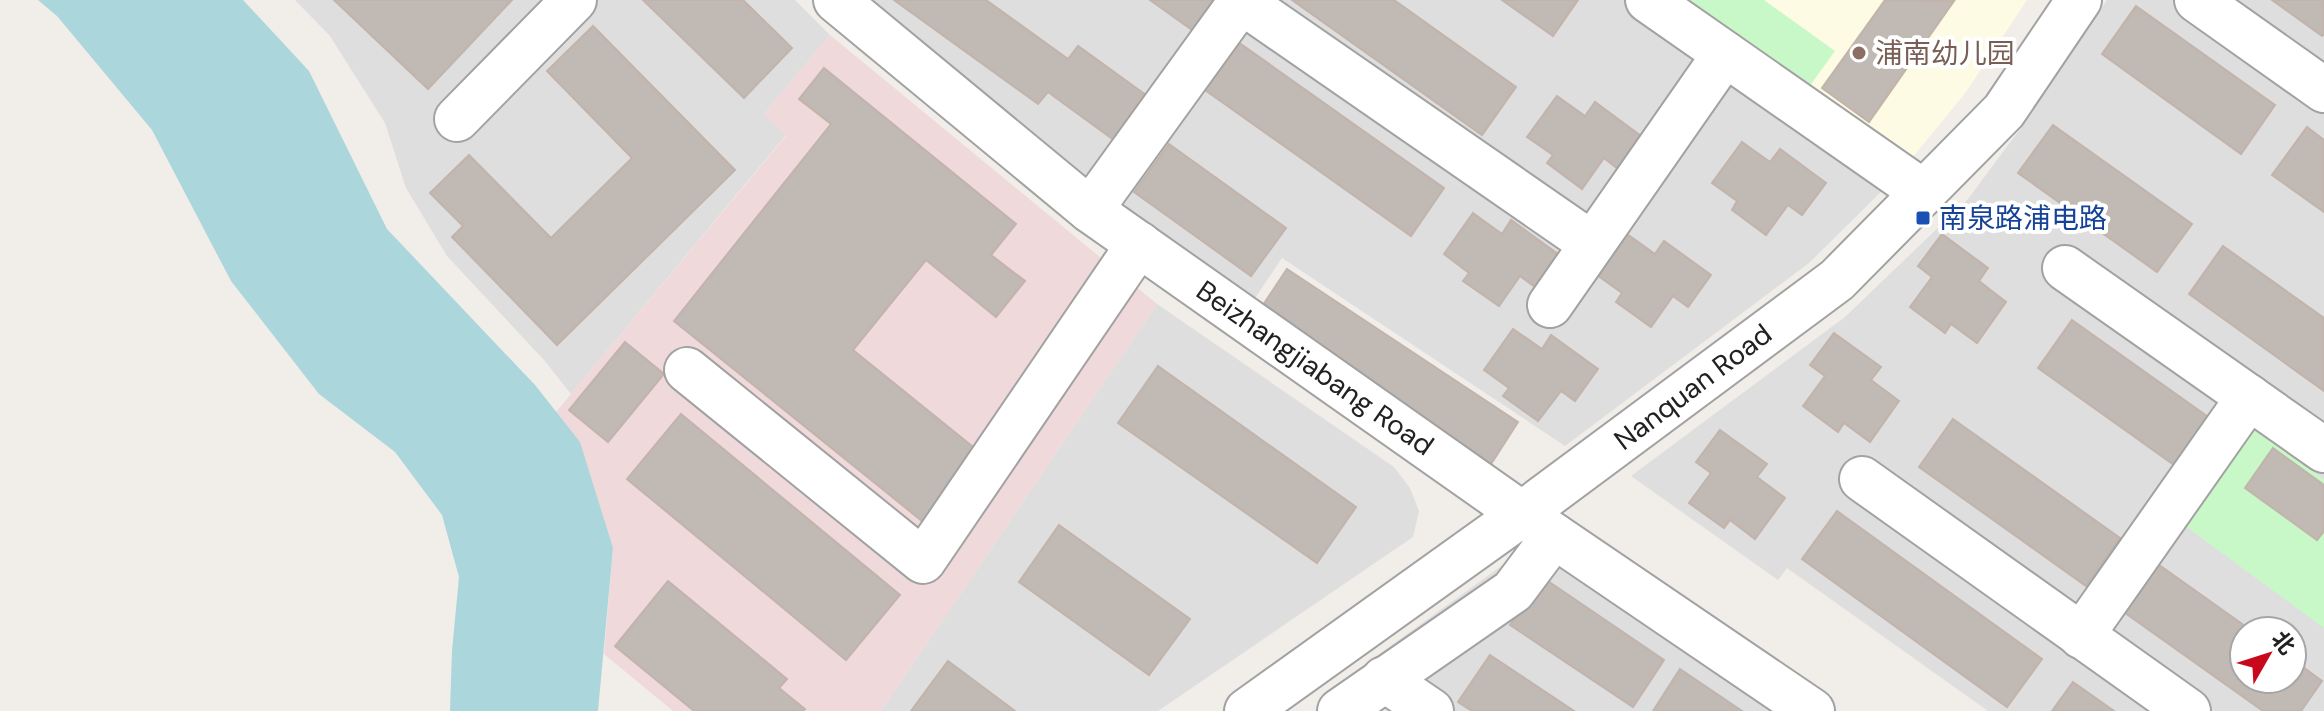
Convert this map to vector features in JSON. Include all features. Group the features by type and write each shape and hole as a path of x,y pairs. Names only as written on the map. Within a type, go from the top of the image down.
{"street":[{"path":"457,119 574,0"},
{"name":"Beizhangjiabang Road","path":"836,0 1090,210 1538,525 1812,711"},
{"path":"1648,0 1923,192"},
{"name":"Nanquan Road","path":"1247,711 1538,525 1837,280 2004,111 2079,0"},
{"path":"2197,0 2324,90"},
{"path":"1090,210 1241,1 1592,244"},
{"path":"1550,305 1725,54"},
{"path":"687,370 923,561 1139,244"},
{"path":"2065,268 2323,446"},
{"path":"2081,636 2249,397"},
{"path":"1862,479 2188,711"},
{"path":"1340,711 1513,591 1538,525"},
{"path":"1384,679 1431,711"}],"shaded area":[{"path":"295,0 795,0 830,35 764,114 786,135 571,394 544,360 447,256 406,188 385,123 330,36"},
{"path":"872,0 1649,0 1899,174 1809,263 1565,446 1282,258 1253,301 1085,178"},
{"name":"浦南幼儿园","path":"1649,0 2027,0 1966,92 1899,174"},
{"path":"2107,0 2324,0 2324,711 1988,711 1787,568 1778,580 1631,476 1845,317 1968,199 2026,121"},
{"path":"830,35 1157,304 881,711 673,711 604,654 613,548 556,412 786,136 764,114"},
{"path":"1157,304 1394,467 1410,488 1419,511 1413,537 1158,711 881,711"},
{"path":"1529,546 1770,711 1431,711 1364,665"}],"green space":[{"path":"1688,0 1764,0 1835,51 1809,87"},
{"path":"2251,425 2324,479 2324,628 2308,615 2180,522"}],"water":[{"path":"38,0 243,0 309,71 387,229 535,385 580,442 613,548 598,711 450,711 459,577 442,515 395,452 319,394 231,281 152,130 57,16"}],"building":[{"path":"334,0 512,0 428,89"},
{"path":"643,0 743,0 792,48 744,98"},
{"path":"894,0 986,0 1068,59 1078,46 1150,98 1118,143 1048,92 1038,104"},
{"path":"1150,0 1218,0 1195,32"},
{"path":"1292,0 1394,0 1516,87 1482,135"},
{"path":"1502,0 1578,0 1553,36"},
{"path":"1885,0 1954,1 1869,122 1822,88"},
{"path":"2272,0 2324,0 2324,34 2322,36"},
{"path":"2136,6 2275,105 2241,154 2102,54"},
{"path":"593,26 735,170 557,345 452,237 463,226 430,193 469,155 551,238 632,158 547,71"},
{"path":"1238,42 1444,188 1411,236 1205,90"},
{"path":"824,68 1016,224 991,255 1025,281 996,317 926,260 853,350 978,451 922,521 674,321 831,124 799,99"},
{"path":"1557,96 1585,116 1595,102 1641,136 1618,169 1604,158 1582,189 1547,163 1553,155 1527,137"},
{"path":"2053,125 2192,224 2157,272 2018,173"},
{"path":"2307,127 2324,140 2324,212 2272,175"},
{"path":"1742,142 1770,162 1780,149 1826,183 1802,215 1788,205 1766,235 1732,210 1737,201 1712,183"},
{"path":"1169,144 1286,228 1251,276 1134,192"},
{"path":"1473,213 1502,234 1511,220 1558,254 1535,287 1520,276 1499,306 1463,281 1469,273 1444,254"},
{"path":"1627,234 1655,254 1664,241 1711,275 1688,307 1673,296 1651,327 1616,302 1622,293 1597,275"},
{"path":"1942,234 1988,268 1979,281 2006,302 1977,343 1951,324 1945,333 1910,307 1932,277 1918,266"},
{"path":"2223,246 2324,318 2324,391 2189,294"},
{"path":"1287,269 1518,422 1491,464 1259,311"},
{"path":"2072,320 2211,419 2177,467 2038,368"},
{"path":"1513,329 1542,349 1551,335 1598,369 1575,401 1561,391 1538,421 1503,396 1509,388 1484,370"},
{"path":"1834,333 1881,367 1871,380 1899,401 1870,442 1844,423 1838,432 1803,406 1825,376 1810,365"},
{"path":"625,342 664,374 608,442 569,410"},
{"path":"1158,366 1356,507 1317,563 1118,423"},
{"path":"681,414 900,595 846,660 627,479"},
{"path":"1953,419 2120,538 2086,586 1919,467"},
{"path":"1720,430 1767,464 1757,477 1785,498 1755,539 1730,520 1724,528 1689,503 1711,473 1696,462"},
{"path":"2273,448 2324,485 2324,531 2317,540 2245,488"},
{"path":"1837,511 2042,659 2007,707 1802,559"},
{"path":"1059,525 1190,619 1149,675 1019,582"},
{"path":"2155,562 2230,615 2228,686 2121,610"},
{"path":"1542,577 1664,660 1633,707 1510,625"},
{"path":"668,581 787,679 779,688 805,709 694,711 615,646"},
{"path":"1490,655 1574,711 1472,711 1458,702"},
{"path":"948,661 1015,711 911,711"},
{"path":"1680,669 1742,711 1653,711"},
{"path":"2308,671 2322,681 2301,711 2263,711 2241,695 2308,695"},
{"path":"2073,682 2114,711 2052,711"}],"place":[{"name":"浦南幼儿园","path":"1859,53"},
{"name":"南泉路浦电路","path":"1923,218"}]}
